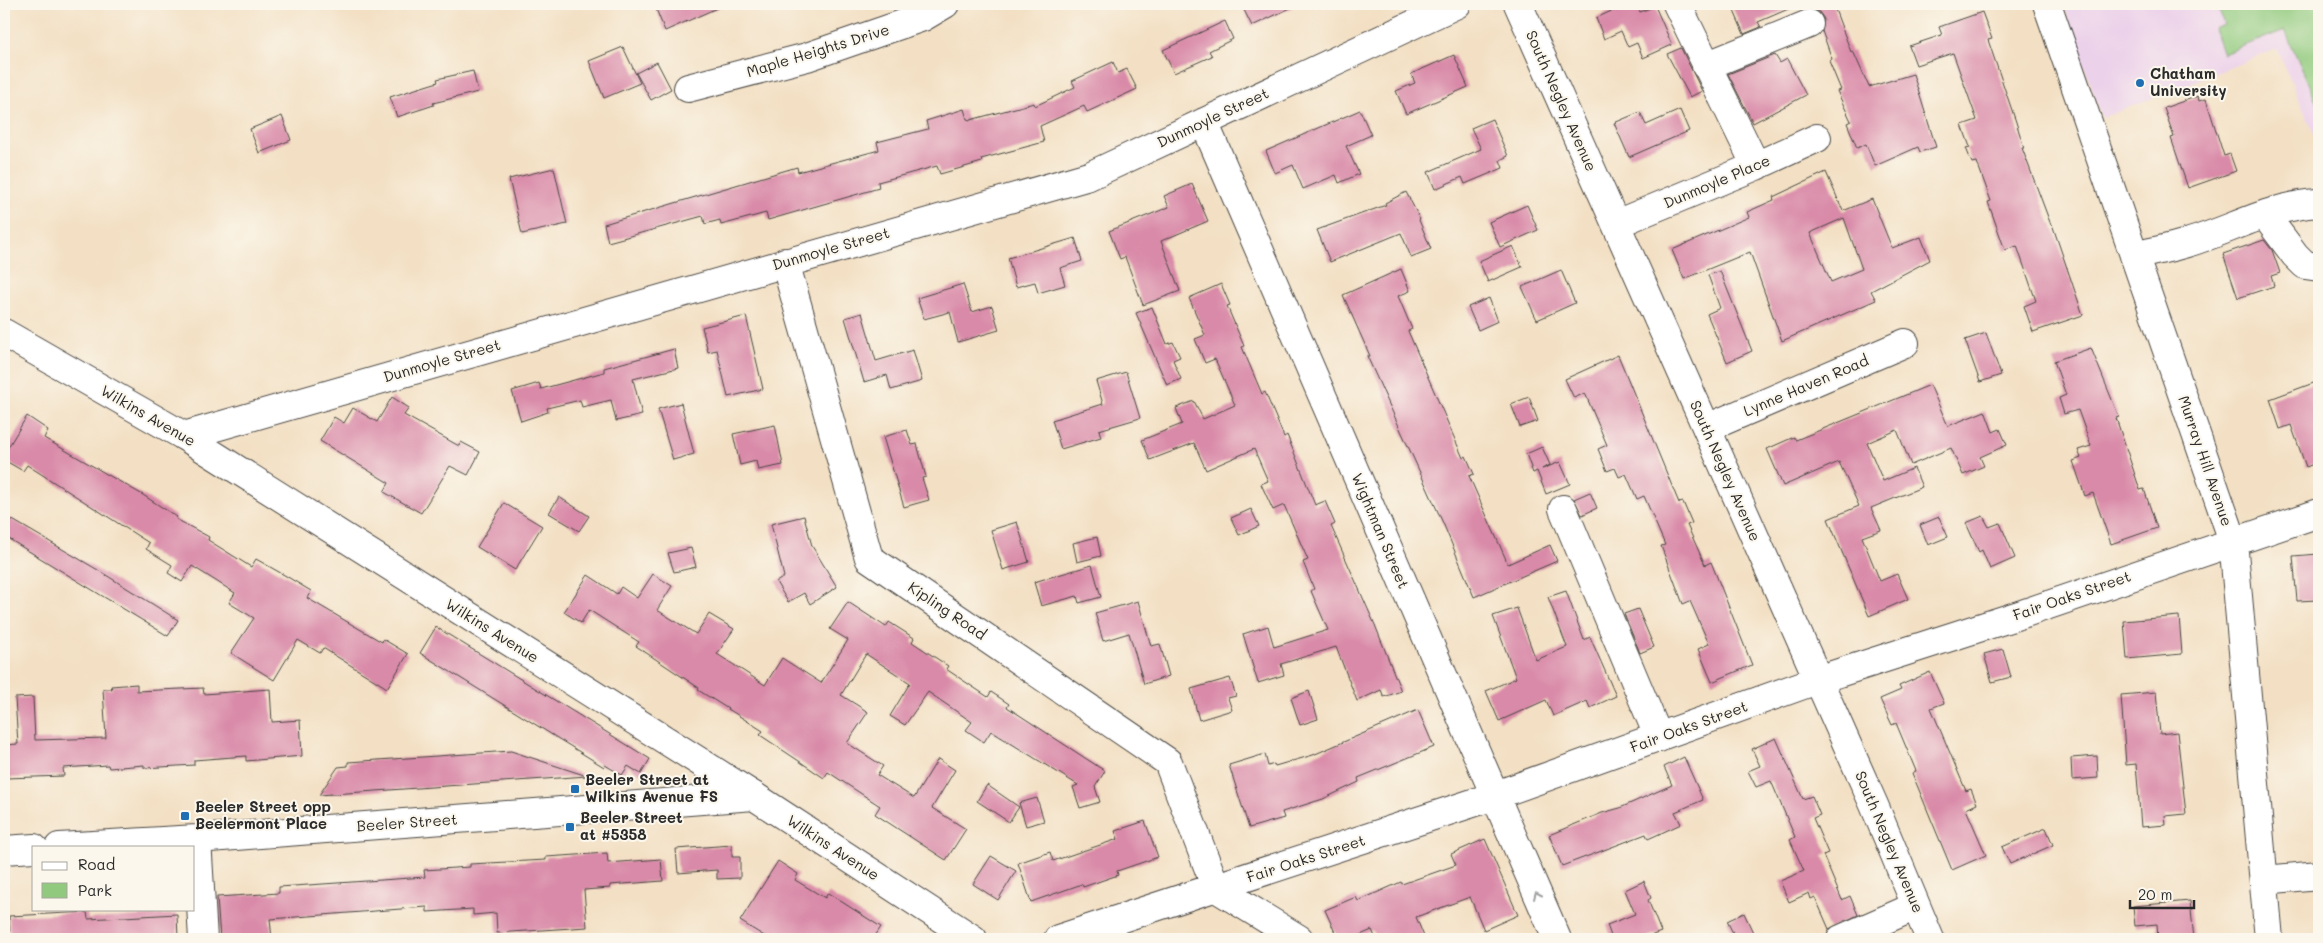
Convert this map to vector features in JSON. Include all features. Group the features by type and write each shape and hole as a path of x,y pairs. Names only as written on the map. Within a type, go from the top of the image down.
{"street":[{"name":"Maple Heights Drive","path":"688,88 807,57 923,17 945,4"},
{"name":"Dunmoyle Street","path":"184,436 1089,176 1457,4"},
{"name":"South Negley Avenue","path":"1518,4 1874,805 1930,939"},
{"path":"1677,4 1756,166"},
{"name":"Murray Hill Avenue","path":"2047,4 2233,541 2268,939"},
{"path":"1706,66 1809,24"},
{"name":"Wightman Street","path":"1204,122 1557,939"},
{"name":"Dunmoyle Place","path":"1616,224 1756,166 1817,138"},
{"path":"2134,256 2190,242 2298,204 2319,204"},
{"path":"2265,215 2295,256 2305,265 2319,267"},
{"name":"Kipling Road","path":"785,262 869,558 1168,762 1216,888"},
{"name":"Wilkins Avenue","path":"6,339 184,436 754,796 973,939"},
{"name":"Lynne Haven Road","path":"1706,428 1905,343"},
{"name":"Fair Oaks Street","path":"1058,939 1494,796 1817,680 2019,615 2319,513"},
{"path":"1555,515 1651,740"},
{"name":"Beeler Street","path":"76,846 197,839 754,796"},
{"path":"197,839 203,939"},
{"path":"4,850 32,848"},
{"path":"2264,880 2319,875"},
{"path":"1216,888 1298,939"},
{"path":"1841,939 1916,906"}],"shaded area":[{"name":"Chatham University","path":"2063,4 2319,4 2319,145 2277,49 2102,118"}],"green space":[{"path":"2217,4 2319,4 2319,108 2285,30 2223,54 2214,29 2224,25"}],"building":[{"path":"654,4 726,4 665,31"},
{"path":"1241,4 1299,4 1252,26"},
{"path":"1627,4 1636,4 1640,12 1655,6 1672,45 1643,58 1637,43 1628,47 1621,31 1604,39 1596,18"},
{"path":"1731,4 1800,4 1758,22 1761,27 1744,34"},
{"path":"1812,4 1833,4 1851,52 1853,51 1869,87 1913,74 1936,147 1920,152 1918,147 1875,166 1866,144 1857,148 1847,123 1851,121 1837,91 1841,90 1829,61 1832,59 1822,31 1824,19 1819,12 1814,10"},
{"path":"1982,12 1992,39 1988,40 2016,122 2024,148 2022,148 2052,224 2083,315 2033,332 2024,306 2036,301 2017,246 2005,250 1988,202 1991,201 1977,162 1972,163 1966,148 1970,147 1962,125 1977,120 1953,53 1916,65 1909,46 1942,35 1939,27"},
{"path":"1225,21 1233,39 1209,51 1212,56 1174,73 1163,50"},
{"path":"623,47 640,83 604,98 589,61"},
{"path":"1681,48 1702,91 1690,97 1667,54"},
{"path":"1454,55 1468,87 1406,114 1396,91 1415,83 1411,74"},
{"path":"1775,55 1780,63 1787,59 1806,95 1753,123 1728,74"},
{"path":"657,62 671,89 651,100 636,73"},
{"path":"1113,62 1118,73 1127,69 1137,89 1087,112 1084,106 1040,126 1044,142 981,159 982,162 940,174 937,166 878,182 879,188 768,220 766,213 721,225 720,220 705,224 703,216 608,242 604,224 797,167 798,172 879,150 877,142 928,129 926,121 964,109 967,119 970,120 1034,103 1035,106 1075,87 1072,81"},
{"path":"473,71 478,92 433,103 434,105 397,117 390,97 438,82 437,79"},
{"path":"2198,96 2199,101 2206,99 2224,156 2230,154 2236,171 2188,188 2171,138 2174,137 2164,108"},
{"path":"1360,110 1371,135 1346,146 1359,174 1339,183 1336,175 1303,189 1293,165 1275,173 1266,151"},
{"path":"1680,110 1689,131 1629,157 1614,123 1640,112 1646,125"},
{"path":"282,116 291,140 259,153 250,129"},
{"path":"1492,119 1508,156 1500,160 1503,168 1465,184 1462,177 1435,189 1428,172 1481,149 1471,128"},
{"path":"554,168 567,224 522,234 509,179"},
{"path":"1826,172 1843,211 1872,199 1892,248 1921,237 1930,260 1871,291 1876,300 1782,341 1750,252 1684,279 1672,250 1749,217 1747,212 1774,200 1773,197","holes":["1844,218 1862,269 1831,282 1810,233"]},
{"path":"1192,184 1208,221 1161,241 1180,291 1143,305 1125,257 1120,259 1109,231 1169,207 1164,196"},
{"path":"1406,192 1420,219 1431,249 1411,257 1401,233 1330,262 1317,230 1386,205 1385,203"},
{"path":"1527,205 1538,230 1500,247 1489,222"},
{"path":"1075,238 1082,261 1060,268 1065,285 1038,293 1035,282 1016,287 1008,258"},
{"path":"2264,240 2272,250 2280,273 2271,276 2274,286 2238,298 2223,254"},
{"path":"1513,246 1522,267 1488,282 1479,261"},
{"path":"1401,269 1410,291 1398,296 1412,329 1408,331 1463,458 1466,456 1474,474 1469,476 1508,564 1550,545 1557,561 1474,597 1443,523 1367,356 1370,356 1343,295"},
{"path":"1561,270 1575,303 1537,320 1522,287"},
{"path":"1720,271 1752,351 1727,362 1707,314 1720,308 1708,275"},
{"path":"963,284 972,312 992,306 999,330 958,342 950,312 924,319 917,298"},
{"path":"1221,284 1230,305 1227,306 1244,346 1242,347 1262,394 1265,392 1284,437 1287,435 1315,505 1325,501 1335,524 1331,526 1375,625 1401,691 1384,697 1381,690 1357,701 1336,647 1281,664 1284,675 1258,683 1243,634 1268,626 1274,647 1328,630 1311,591 1314,589 1303,562 1308,560 1284,505 1273,510 1261,484 1268,481 1254,449 1206,470 1194,443 1150,460 1142,440 1182,424 1176,408 1194,401 1203,419 1235,405 1215,359 1205,363 1195,339 1205,335 1189,298"},
{"path":"1489,298 1498,321 1478,330 1468,307"},
{"path":"1152,307 1167,344 1173,342 1180,357 1173,360 1181,379 1167,385 1136,313"},
{"path":"862,313 876,361 913,350 922,381 891,390 887,375 864,382 845,318"},
{"path":"746,316 763,389 728,397 717,350 708,352 702,327"},
{"path":"1986,333 2001,375 1980,382 1965,340"},
{"path":"2091,348 2119,417 2116,418 2140,490 2144,489 2157,528 2111,544 2093,493 2085,496 2073,461 2081,458 2078,450 2091,446 2078,410 2064,414 2059,398 2066,395 2054,361"},
{"path":"674,349 678,368 633,379 642,415 616,421 611,400 582,407 580,400 547,408 548,412 521,421 512,391 539,383 541,389 604,372 604,368"},
{"path":"1618,355 1679,503 1683,502 1692,523 1687,525 1705,565 1711,562 1752,665 1712,682 1698,649 1709,644 1690,601 1683,604 1661,546 1665,545 1644,496 1637,499 1626,474 1619,477 1615,468 1607,471 1598,449 1607,445 1585,393 1574,398 1565,379"},
{"path":"1126,372 1140,418 1099,430 1101,437 1061,449 1052,420 1103,404 1096,381"},
{"path":"2319,381 2319,462 2306,467 2291,425 2280,429 2270,399"},
{"path":"1930,385 1948,426 1985,411 1993,432 2000,429 2007,445 1980,457 1984,466 1963,475 1951,448 1911,465 1897,430 1867,443 1883,481 1914,468 1922,487 1871,508 1881,530 1862,537 1880,581 1897,574 1908,599 1869,616 1828,519 1859,506 1839,462 1783,486 1767,449 1794,437 1796,440"},
{"path":"392,397 409,408 404,415 459,446 461,442 480,452 468,475 450,466 421,513 384,492 389,483 320,441 334,417 344,423 353,408 377,422"},
{"path":"1529,397 1538,421 1520,427 1511,404"},
{"path":"681,403 694,454 673,460 658,409"},
{"path":"27,416 48,430 44,438 143,495 177,517 176,519 209,537 208,540 251,567 256,559 311,591 307,598 382,642 383,639 408,654 387,688 323,648 320,653 298,640 274,680 231,653 254,618 229,603 235,593 192,566 182,582 168,573 172,565 146,549 149,543 27,465 23,471 4,460 4,454"},
{"path":"775,425 783,465 758,470 756,461 740,465 733,434"},
{"path":"907,430 912,445 917,444 926,477 922,478 929,500 904,507 883,437"},
{"path":"1542,447 1550,465 1542,469 1560,462 1570,484 1546,494 1537,471 1533,473 1526,454"},
{"path":"1590,492 1597,508 1582,515 1574,499"},
{"path":"559,497 589,516 579,531 549,513"},
{"path":"504,503 542,526 515,570 477,547"},
{"path":"1251,509 1259,526 1239,535 1231,518"},
{"path":"4,515 178,620 168,636 4,536"},
{"path":"804,516 812,546 837,587 810,604 804,593 788,602 776,582 784,577 771,524"},
{"path":"1983,516 1989,527 2000,523 2015,558 1990,569 1982,550 1979,552 1966,523"},
{"path":"1939,517 1948,537 1928,545 1920,525"},
{"path":"1017,522 1029,562 1003,570 991,530"},
{"path":"1097,537 1101,556 1077,562 1073,543"},
{"path":"691,548 696,567 674,572 668,553"},
{"path":"2319,554 2319,600 2297,601 2293,556"},
{"path":"1092,565 1101,597 1079,603 1077,596 1041,606 1034,582"},
{"path":"653,574 672,586 657,610 696,634 709,614 734,629 717,654 765,685 782,658 821,683 848,640 830,629 848,602 886,627 889,622 914,638 912,642 948,666 946,669 988,697 991,692 1009,704 1007,707 1105,771 1095,787 1100,802 1080,808 1073,787 1078,785 991,731 984,742 966,730 972,722 928,692 905,725 890,716 910,683 866,654 841,695 868,712 847,743 883,766 877,775 914,798 938,759 955,770 932,808 966,829 946,860 875,814 880,806 828,772 824,778 760,735 763,731 698,690 699,688 636,646 639,642 589,610 581,623 564,612 588,575 617,594 621,587 637,598"},
{"path":"1566,591 1584,640 1590,637 1616,696 1590,708 1587,701 1553,716 1546,700 1499,721 1486,691 1516,678 1493,616 1517,608 1536,660 1567,647 1548,597"},
{"path":"1138,601 1151,646 1160,644 1169,676 1144,684 1129,633 1103,641 1095,613"},
{"path":"1638,609 1654,647 1640,653 1624,614"},
{"path":"2179,616 2182,654 2127,659 2124,621"},
{"path":"436,627 650,759 641,774 628,766 622,775 605,765 604,767 420,653"},
{"path":"2003,649 2011,677 1992,682 1984,654"},
{"path":"1930,672 1944,703 1931,708 1966,791 1971,789 1977,804 1966,809 1986,855 1952,870 1912,773 1916,771 1896,723 1892,725 1880,699 1901,690 1899,686"},
{"path":"1230,678 1236,696 1228,698 1232,710 1199,720 1191,689"},
{"path":"137,684 137,691 203,688 204,694 270,689 272,722 300,720 302,756 246,761 246,756 194,760 194,765 144,768 144,765 109,768 108,765 63,768 64,776 6,778 4,745 18,744 15,698 33,697 35,740 106,738 103,689 112,689 111,686"},
{"path":"1309,691 1318,719 1300,725 1291,698"},
{"path":"2156,692 2160,734 2177,732 2186,814 2165,816 2166,825 2141,827 2136,764 2126,765 2121,695"},
{"path":"1418,710 1434,747 1358,778 1359,782 1323,799 1282,812 1284,818 1249,828 1229,765 1265,754 1268,766 1274,764 1275,766 1313,755"},
{"path":"1776,738 1803,799 1812,796 1820,815 1813,818 1828,853 1823,855 1842,900 1850,896 1858,915 1829,929 1815,897 1811,899 1809,893 1789,902 1780,881 1804,871 1790,840 1795,837 1771,781 1756,787 1748,771 1760,766 1752,749"},
{"path":"511,751 587,776 319,795 338,767 348,766 348,762"},
{"path":"2097,756 2098,778 2072,780 2071,758"},
{"path":"1684,757 1703,800 1675,812 1681,824 1648,839 1646,834 1562,866 1549,835 1602,813 1620,808 1672,785 1664,767"},
{"path":"987,785 1019,807 1009,822 977,801"},
{"path":"1037,798 1044,821 1026,826 1019,803"},
{"path":"1145,821 1158,857 1117,871 1118,875 1083,887 1082,884 1031,902 1018,863 1050,852 1053,861 1118,839 1115,831"},
{"path":"2046,828 2053,845 2010,864 2002,847"},
{"path":"1485,839 1518,915 1484,930 1470,897 1416,917 1425,939 1376,939 1372,930 1351,939 1338,939 1325,910 1356,897 1358,901 1401,882 1402,884 1456,865 1451,854"},
{"path":"732,845 732,857 740,857 740,878 717,879 717,870 678,873 676,849"},
{"path":"607,853 608,863 661,859 663,881 610,885 610,888 584,890 587,927 497,933 496,913 473,915 473,909 427,912 427,907 270,919 272,939 220,939 217,897 279,893 279,887 425,877 424,870 470,867 470,864 546,860 546,857"},
{"path":"991,856 1016,871 998,900 973,884"},
{"path":"778,861 798,874 795,880 825,898 828,893 881,927 873,939 769,939 740,921"},
{"path":"1644,881 1651,898 1648,900 1661,932 1642,939 1612,939 1607,925 1635,914 1625,890"},
{"path":"2190,901 2194,939 2158,939 2157,924 2135,926 2133,906"},
{"path":"87,912 88,919 177,914 178,939 10,939 9,916"},
{"path":"1744,913 1756,939 1736,939 1727,921"}],"place":[{"name":"Chatham University","path":"2140,83"},
{"name":"Beeler Street at Wilkins Avenue FS","path":"575,789"},
{"name":"Beeler Street opp Beelermont Place","path":"185,816"},
{"name":"Beeler Street at #5358","path":"570,827"}]}
